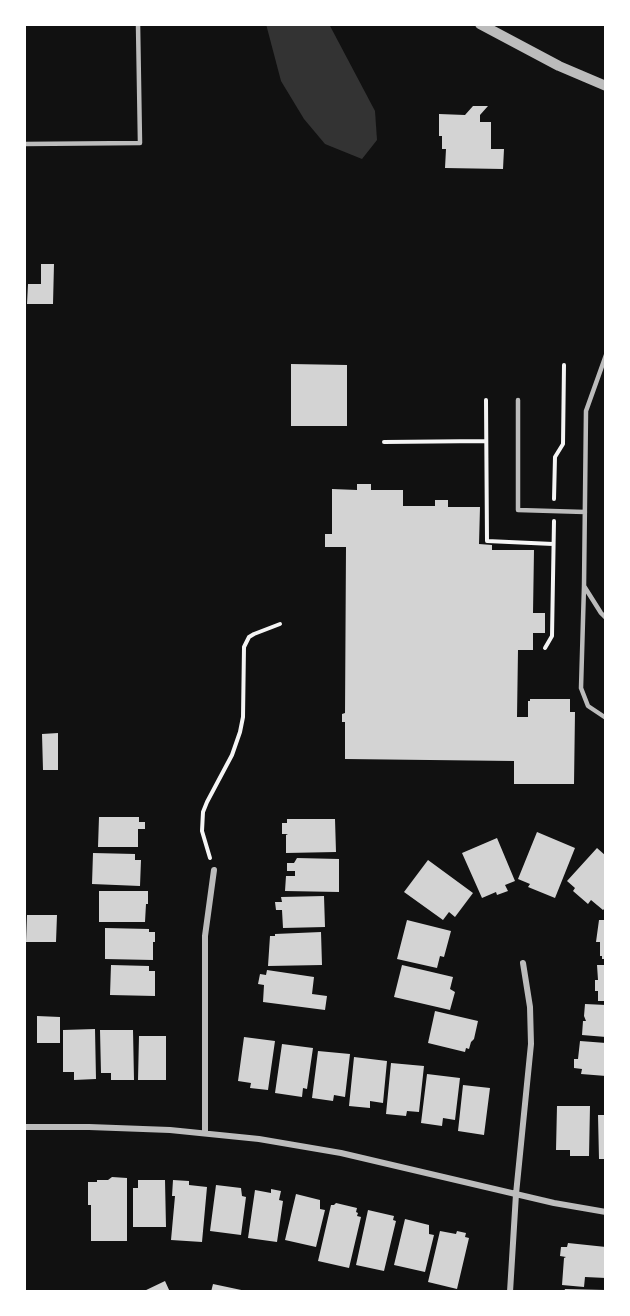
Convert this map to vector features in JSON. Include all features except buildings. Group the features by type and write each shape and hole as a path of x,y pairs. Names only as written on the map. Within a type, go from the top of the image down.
{"street":[{"path":"480,24 559,66 606,86"},
{"path":"205,1133 206,936 214,870"},
{"path":"510,1292 516,1194 531,1044 530,1007 523,963"},
{"path":"24,1127 132,1128 259,1139 341,1153 554,1203 606,1212"}],"lane":[{"path":"24,144 140,143 138,24"},
{"path":"606,355 586,411 581,688 588,706 606,718"},
{"path":"518,400 518,510 585,512"},
{"path":"584,586 606,618"}],"path":[{"path":"486,400 487,542 553,544"},
{"path":"384,442 485,441"},
{"path":"214,870 202,831 203,812 232,754 240,732 243,717 244,647 254,634 280,624"}],"shaded area":[{"path":"266,24 329,24 375,111 377,140 362,159 325,144 304,119 281,81"}]}
